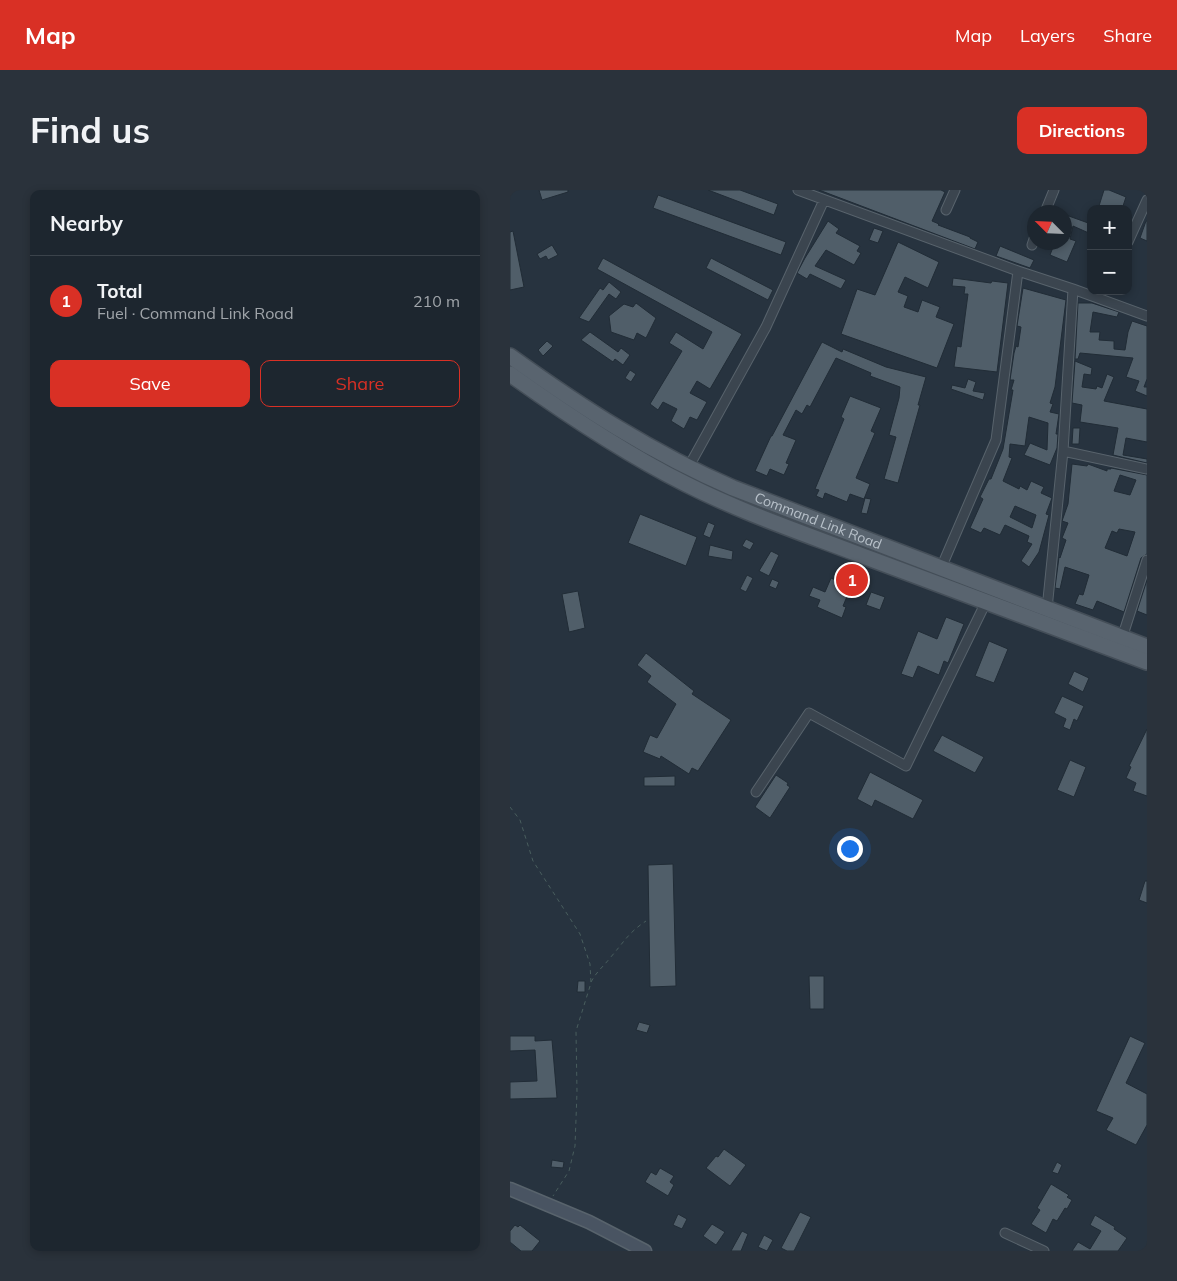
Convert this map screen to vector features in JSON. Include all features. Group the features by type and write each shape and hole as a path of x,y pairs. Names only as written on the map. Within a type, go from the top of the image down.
{"main road":[{"name":"Command Link Road","path":"510,356 604,420 688,468 733,488 1147,647"},
{"name":"Command Link Road","path":"510,374 582,424 685,484 829,543 1147,662"}],"street":[{"path":"798,190 1018,272 1073,289 1147,316"},
{"path":"946,210 955,190"},
{"path":"1048,205 1054,190"},
{"path":"688,468 766,327 824,200"},
{"path":"1132,233 1147,200"},
{"path":"941,568 996,440 1018,272"},
{"path":"1046,609 1063,452 1073,289"},
{"path":"1063,452 1147,469"},
{"path":"1122,638 1144,584 1147,560"},
{"path":"756,792 809,713 906,766 986,602"},
{"path":"510,1189 590,1222 645,1251"},
{"path":"1005,1234 1044,1251"}],"path":[{"path":"510,807 520,820 533,861 580,934 590,964 591,983"},
{"path":"546,1204 569,1171 575,1146 577,1092 576,1031 591,983 597,970 609,959 632,930 646,922"}],"building":[{"path":"539,190 568,190 568,192 542,200"},
{"path":"708,190 740,190 778,204 774,215"},
{"path":"819,190 941,190 945,192 932,221 978,242 975,249"},
{"path":"1104,190 1109,190 1126,197 1123,205 1099,205"},
{"path":"658,195 786,242 781,255 653,208"},
{"path":"1072,217 1087,223 1087,232 1073,226 1072,230"},
{"path":"828,221 839,229 836,233 860,246 857,251 861,253 854,265 826,250 815,266 846,280 841,289 810,274 807,279 797,273"},
{"path":"1147,221 1147,241 1140,238"},
{"path":"874,228 883,231 878,243 869,240"},
{"path":"513,231 524,287 510,290 510,232"},
{"path":"1072,240 1076,241 1067,262 1050,255 1052,250 1072,250"},
{"path":"898,242 939,262 928,288 905,277 898,292 908,296 904,307 918,312 922,300 940,307 936,317 954,324 937,368 841,334 857,289 875,295"},
{"path":"552,245 558,255 548,260 546,256 540,259 537,254"},
{"path":"1000,246 1034,260 1030,268 996,256"},
{"path":"603,258 742,334 710,389 697,381 690,393 707,402 697,420 690,417 684,429 671,421 677,409 663,402 658,410 650,404 682,351 669,343 676,332 703,349 712,332 597,269"},
{"path":"711,258 773,290 768,300 706,268"},
{"path":"953,278 991,283 992,281 1008,283 997,372 954,367 957,346 961,347 968,294 964,294 965,287 952,286"},
{"path":"609,282 621,292 616,299 609,294 589,322 579,318 600,288 603,290"},
{"path":"1023,288 1066,300 1055,387 1050,403 1053,404 1050,412 1059,414 1056,434 1058,434 1057,448 1050,465 1024,455 1030,443 1047,450 1048,423 1029,417 1025,446 1010,444 1009,457 1012,458 1003,481 1019,489 1020,486 1027,490 1031,481 1044,487 1041,493 1052,498 1046,514 1049,515 1039,552 1029,567 1021,561 1032,544 1027,542 1029,536 1005,525 1000,535 984,528 981,533 970,528 983,499 980,497 989,479 991,479 1003,449 1014,380 1010,380 1014,353 1016,346 1018,347 1021,327 1017,326","holes":["1015,506 1036,515 1032,528 1010,517"]},
{"path":"636,303 656,318 646,338 637,333 634,340 611,332 609,316 624,304 633,307"},
{"path":"1078,303 1092,303 1119,312 1117,317 1093,312 1090,332 1100,332 1099,340 1114,341 1114,349 1125,350 1132,321 1147,326 1147,379 1144,387 1147,387 1147,396 1135,391 1139,381 1126,377 1133,358 1080,353 1078,359 1075,359"},
{"path":"590,332 618,352 621,348 630,355 623,365 615,359 613,362 581,340"},
{"path":"547,341 553,346 543,356 538,350"},
{"path":"822,342 842,352 843,349 886,367 926,377 898,483 884,479 896,437 889,435 900,387 870,376 871,373 836,358 810,407 807,405 802,414 796,410 783,435 796,440 786,463 789,464 784,475 770,469 767,476 755,471 771,436"},
{"path":"1075,361 1092,368 1091,375 1084,374 1082,387 1096,389 1097,386 1102,388 1107,374 1114,377 1104,401 1147,409 1147,442 1126,438 1123,455 1147,459 1147,463 1113,455 1118,428 1080,422 1082,405 1072,403"},
{"path":"630,370 636,374 631,382 625,378"},
{"path":"968,379 976,382 973,391 985,393 983,400 951,389 952,385 965,388"},
{"path":"850,396 881,408 871,431 875,433 856,478 870,484 864,499 850,494 847,502 825,493 823,499 816,496 819,490 815,489 844,419 841,417"},
{"path":"1073,428 1080,428 1079,444 1072,444"},
{"path":"1072,464 1087,466 1088,464 1107,471 1107,469 1111,468 1147,475 1147,554 1141,558 1124,612 1097,601 1093,610 1075,604 1079,594 1083,595 1089,575 1065,567 1060,589 1055,588 1059,557 1066,540 1062,538 1068,523 1062,521 1068,504","holes":["1120,475 1136,480 1130,495 1114,491","1119,529 1135,532 1127,556 1105,548 1112,531 1117,533"]},
{"path":"865,498 871,499 867,514 861,513"},
{"path":"640,514 697,537 686,566 628,543"},
{"path":"708,522 715,525 710,538 703,535"},
{"path":"746,539 754,543 750,550 742,546"},
{"path":"710,545 733,551 732,560 708,556"},
{"path":"771,551 779,555 769,576 759,571"},
{"path":"747,575 753,578 746,592 740,589"},
{"path":"831,578 851,587 843,606 846,607 842,618 817,607 820,600 809,596 813,587 825,592"},
{"path":"772,579 779,582 776,589 769,586"},
{"path":"1147,580 1147,615 1137,611"},
{"path":"578,591 585,628 569,632 562,594"},
{"path":"871,592 885,597 880,610 866,605"},
{"path":"946,617 964,624 948,663 944,661 939,675 918,666 913,678 901,674 918,631 937,639"},
{"path":"989,641 1008,649 994,683 975,676"},
{"path":"646,653 694,691 692,694 731,720 698,771 692,768 689,774 661,756 660,759 643,752 650,735 657,738 676,704 647,682 651,676 637,665"},
{"path":"1074,671 1089,678 1083,692 1068,684"},
{"path":"1062,696 1084,706 1077,721 1074,719 1070,730 1063,727 1066,719 1054,713"},
{"path":"1147,729 1147,796 1133,791 1136,783 1126,778 1131,767 1129,766"},
{"path":"942,735 984,757 975,773 933,751"},
{"path":"1070,760 1086,767 1074,797 1057,790"},
{"path":"870,772 923,800 913,819 875,800 872,807 857,799"},
{"path":"776,775 788,783 787,785 790,787 770,818 755,807"},
{"path":"675,776 675,786 644,786 644,777"},
{"path":"673,864 676,986 650,987 648,865"},
{"path":"1145,881 1147,881 1147,903 1139,900"},
{"path":"809,976 824,976 824,1009 810,1009"},
{"path":"578,981 585,981 585,992 577,992"},
{"path":"639,1022 650,1025 647,1033 636,1030"},
{"path":"510,1036 535,1036 535,1041 552,1040 557,1098 510,1099 510,1082 537,1081 535,1050 510,1051"},
{"path":"1130,1036 1145,1043 1126,1083 1147,1094 1147,1125 1136,1145 1106,1130 1113,1118 1096,1111"},
{"path":"724,1149 746,1165 730,1186 706,1168"},
{"path":"552,1160 564,1162 563,1168 551,1167"},
{"path":"1057,1162 1062,1165 1058,1174 1052,1172"},
{"path":"660,1168 674,1176 670,1182 674,1185 668,1196 645,1182 651,1172 656,1175"},
{"path":"1051,1184 1069,1195 1067,1197 1072,1200 1057,1221 1053,1219 1046,1233 1031,1224 1040,1210 1037,1208"},
{"path":"800,1212 811,1217 794,1251 787,1251 781,1248"},
{"path":"678,1214 687,1219 682,1229 673,1225"},
{"path":"1095,1215 1115,1227 1114,1229 1127,1238 1118,1251 1072,1251 1078,1242 1090,1249 1101,1231 1090,1225"},
{"path":"712,1224 725,1232 716,1245 703,1236"},
{"path":"515,1225 518,1227 520,1225 540,1241 532,1251 521,1251 510,1242 510,1231"},
{"path":"742,1231 748,1234 741,1251 731,1251"},
{"path":"764,1235 773,1240 767,1251 758,1247"}],"place":[{"name":"Total","path":"852,580"}]}
